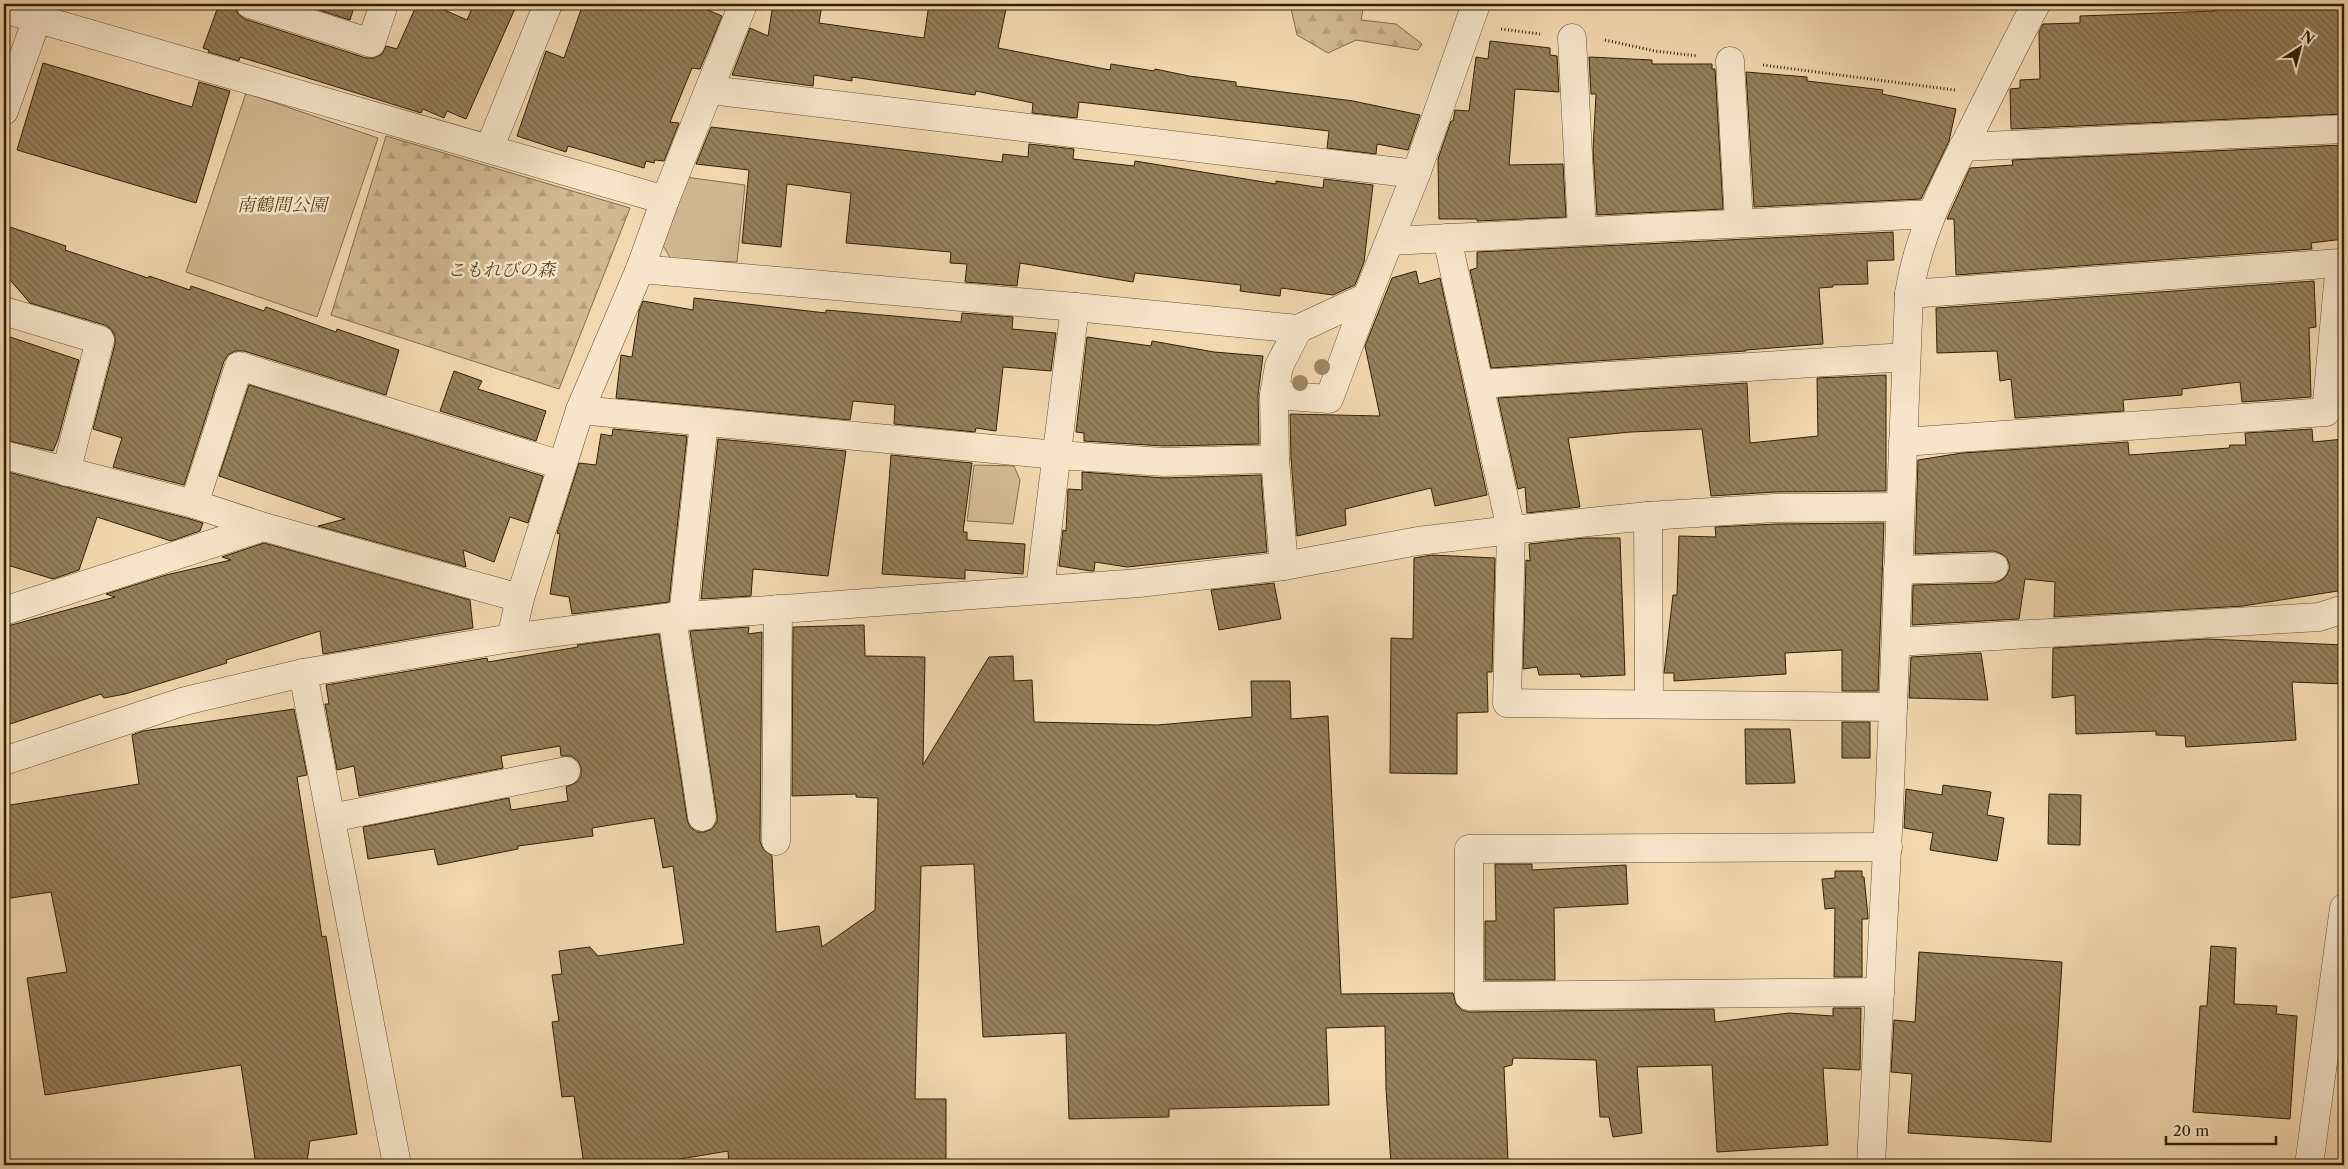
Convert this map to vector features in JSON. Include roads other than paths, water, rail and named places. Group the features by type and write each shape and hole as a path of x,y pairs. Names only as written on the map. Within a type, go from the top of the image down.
{"street":[{"path":"250,4 371,43 384,4"},
{"path":"488,149 548,4"},
{"path":"511,638 520,598 580,410 640,269 665,200 743,4"},
{"path":"1274,395 1329,399 1366,296 1416,174 1476,4"},
{"path":"1871,1165 1888,847 1909,294 1914,265 1931,214 2036,4"},
{"path":"4,9 665,200"},
{"path":"4,111 37,19"},
{"path":"1572,38 1582,231"},
{"path":"1730,61 1740,223"},
{"path":"710,90 1416,174"},
{"path":"1963,147 2344,129"},
{"path":"1390,241 1931,214"},
{"path":"1447,238 1511,530 1507,703 1893,707"},
{"path":"1903,442 2326,412 2340,263 1909,294"},
{"path":"640,269 1075,307 1298,329 1366,296"},
{"path":"1040,589 1075,307"},
{"path":"4,311 100,340 66,472"},
{"path":"1284,566 1275,459 1274,395 1279,366 1298,329"},
{"path":"1480,384 1906,357"},
{"path":"194,504 238,366 561,465"},
{"path":"580,410 1057,455 1164,462 1275,459"},
{"path":"702,817 678,616 704,422"},
{"path":"4,455 194,504 264,527 520,598"},
{"path":"4,761 186,701 302,673 511,638 678,616 1139,582 1284,566 1418,541 1648,516 1775,508 1900,507"},
{"path":"1648,516 1649,704"},
{"path":"4,611 264,527"},
{"path":"1898,570 1994,567"},
{"path":"776,841 778,609"},
{"path":"1896,642 2318,617 2344,609"},
{"path":"302,673 397,1165"},
{"path":"330,818 566,771"},
{"path":"1880,992 1469,996 1469,848 1888,847"},
{"path":"2309,1165 2344,908"}],"park label":[{"name":"南鶴間公園","path":"282,205"},
{"name":"こもれびの森","path":"501,270"}]}
